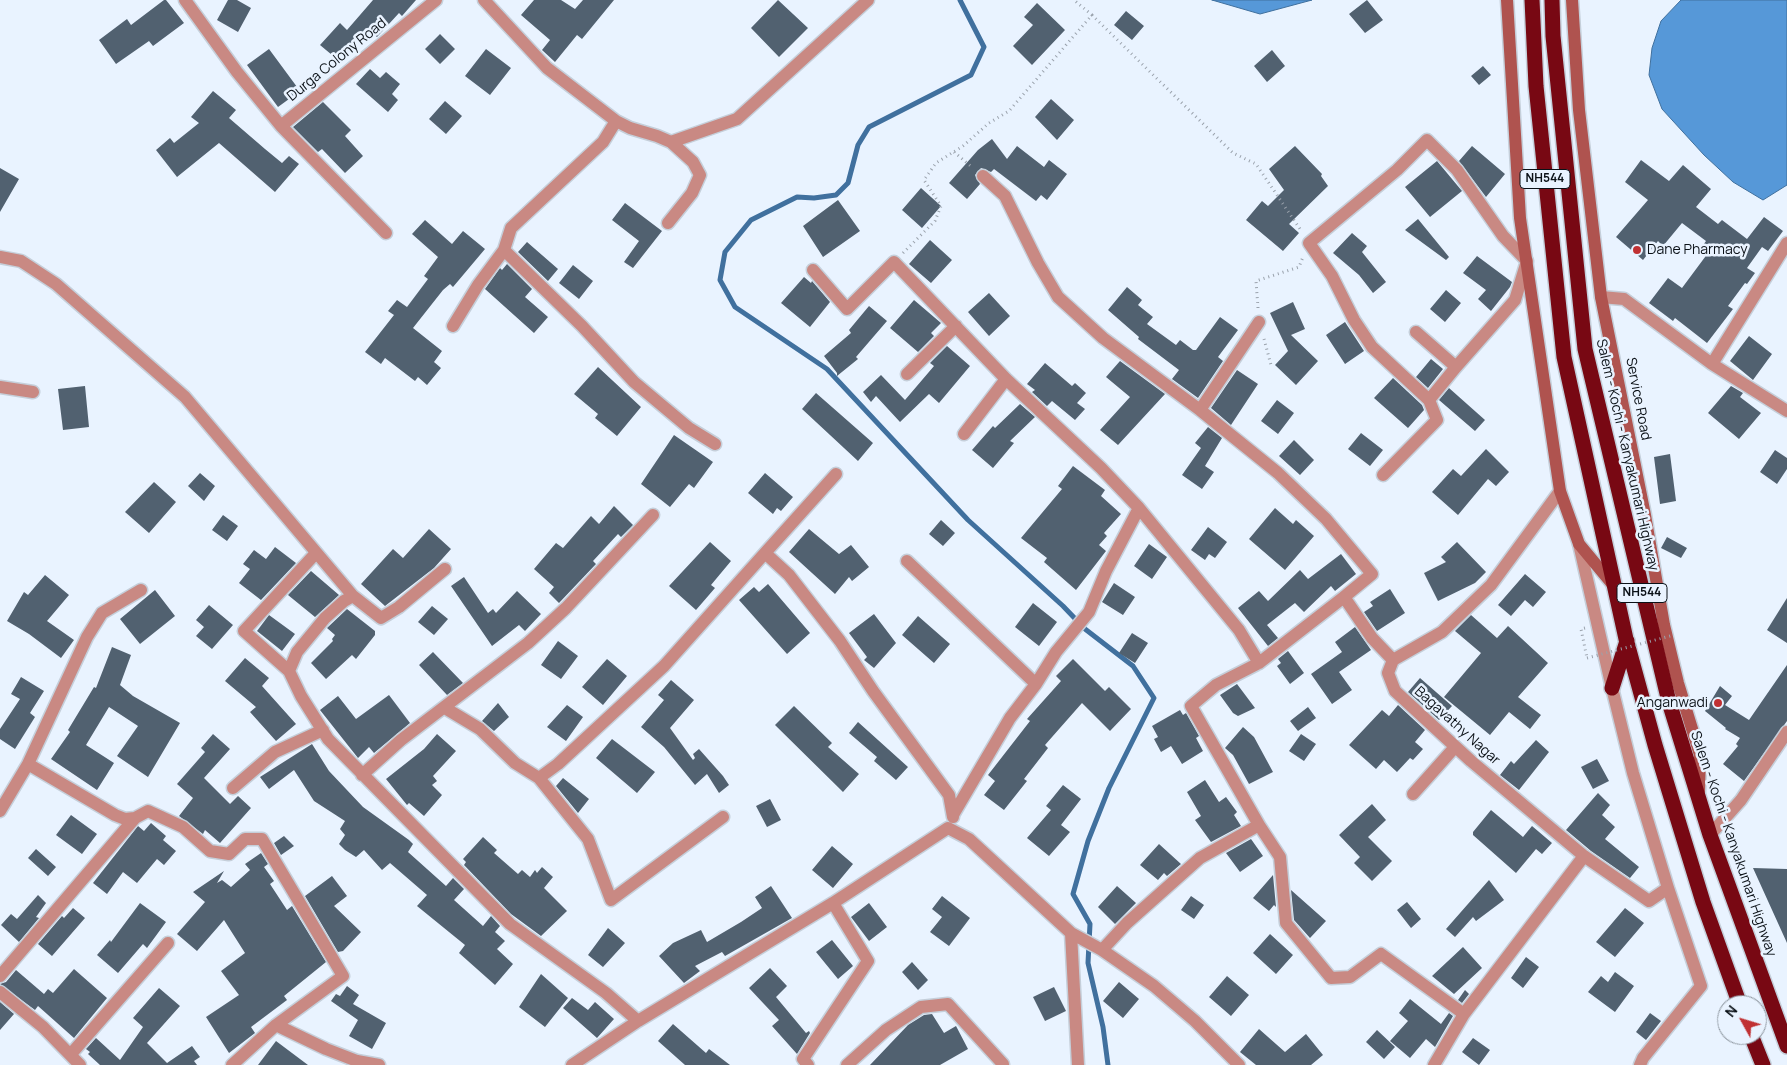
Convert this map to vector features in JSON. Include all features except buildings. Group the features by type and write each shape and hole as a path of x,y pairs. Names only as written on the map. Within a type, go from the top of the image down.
{"highway":[{"name":"NH544","path":"1532,0 1536,86 1564,357 1627,641 1655,745 1703,902 1736,995"},
{"name":"Salem - Kochi - Kanyakumari Highway","path":"1552,0 1554,45 1585,349 1669,702 1710,835 1787,1046"},
{"path":"1612,688 1627,641"},
{"path":"1755,1045 1763,1065"}],"street":[{"path":"184,0 237,72 281,126 386,233"},
{"name":"Durga Colony Road","path":"281,126 436,0"},
{"path":"484,0 516,37 547,68 616,121 670,142 693,162 700,175 692,193 668,223"},
{"path":"670,142 737,119 868,0"},
{"path":"1507,0 1519,199 1536,336 1560,491 1579,544 1612,688 1648,824 1701,986 1643,1058 1640,1065"},
{"name":"Service Road","path":"1572,0 1579,110 1601,297 1641,496 1664,625 1678,683 1700,755 1699,798"},
{"path":"453,326 478,285 504,250 510,228 603,142 616,121"},
{"path":"1382,475 1437,420 1429,400 1372,347 1354,320 1332,276 1309,243 1397,170 1427,140 1457,170 1503,236 1527,261"},
{"path":"983,176 1004,196 1058,297 1103,338 1200,410 1278,473 1326,519 1372,574 1259,662 1216,685 1191,706 1280,857 1286,924 1331,978 1350,977 1381,954 1464,1014"},
{"path":"1712,364 1787,243"},
{"path":"504,250 582,326 634,382 688,428 715,444"},
{"path":"0,257 21,261 56,284 186,397 353,596 381,618 399,607 445,569"},
{"path":"1429,400 1515,300 1527,261"},
{"path":"813,270 847,309 894,262 1006,378 1101,468 1139,508 1239,630 1259,662"},
{"path":"1601,297 1624,299 1712,364 1787,411"},
{"path":"1200,410 1259,322"},
{"path":"907,374 956,326"},
{"path":"1416,332 1456,367"},
{"path":"964,434 1006,378"},
{"path":"0,387 33,392"},
{"path":"539,778 558,764 664,666 836,474"},
{"path":"1344,597 1372,638 1393,660 1442,632 1490,585 1560,491"},
{"path":"572,1065 638,1021 833,904 948,828 1010,718 1036,684 1056,652 1089,612 1120,540 1139,508"},
{"path":"362,775 401,740 445,708 547,626 653,515"},
{"path":"1579,544 1615,587"},
{"path":"316,553 244,631 289,671 323,730 362,775 510,924 606,993 638,1021"},
{"path":"765,553 789,575 840,641 878,699 949,795 954,815"},
{"path":"907,561 1036,684"},
{"path":"0,811 28,764 87,637 102,613 141,590"},
{"path":"289,671 296,652 325,618 353,596"},
{"name":"Bagavathy Nagar","path":"1393,660 1388,673 1396,691 1455,747 1584,856 1649,900 1668,888"},
{"path":"445,708 480,729 515,763 539,778 588,839 611,900 722,817"},
{"path":"232,788 275,752 323,730"},
{"path":"1710,835 1741,800 1787,732"},
{"path":"1413,794 1455,747"},
{"path":"28,764 115,815 125,819 135,818"},
{"path":"0,976 135,818 148,811 183,827 210,851 229,854 245,840 262,839 344,976 276,1025 238,1064"},
{"path":"1093,945 1133,918 1200,858 1259,824"},
{"path":"948,828 969,839 1071,933 1093,945 1154,986 1188,1015 1239,1065"},
{"path":"1434,1065 1464,1014 1584,856"},
{"path":"808,1065 803,1059 868,961 833,904"},
{"path":"1071,933 1078,1065"},
{"path":"71,1054 168,943"},
{"path":"0,992 71,1054 80,1065"},
{"path":"847,1065 886,1030 921,1007 948,1004 1003,1064"},
{"path":"276,1025 326,1049 357,1061 379,1065"}],"path":[{"path":"1074,0 1092,15 1228,148 1256,164 1277,192 1309,243 1299,267 1256,281 1259,322 1272,365"},
{"path":"894,262 934,221 942,206 924,180 936,164 954,152 989,123 1009,111 1092,15"},
{"path":"954,152 983,176"},
{"path":"1581,629 1587,658 1674,636"}],"water":[{"path":"1212,0 1312,0 1260,14"},
{"path":"1681,0 1787,0 1787,185 1763,200 1733,182 1704,155 1662,109 1649,75 1652,48 1661,21"}],"waterway":[{"path":"960,0 984,47 971,75 869,127 858,145 848,183 836,195 814,198 797,197 751,220 725,252 720,280 735,307 827,369 968,520 1063,606 1085,629 1133,666 1154,698 1109,788 1088,841 1073,894 1090,924 1088,963 1103,1027 1108,1065"}],"place":[{"name":"Dane Pharmacy","path":"1637,250"},
{"name":"Anganwadi","path":"1718,703"}]}
